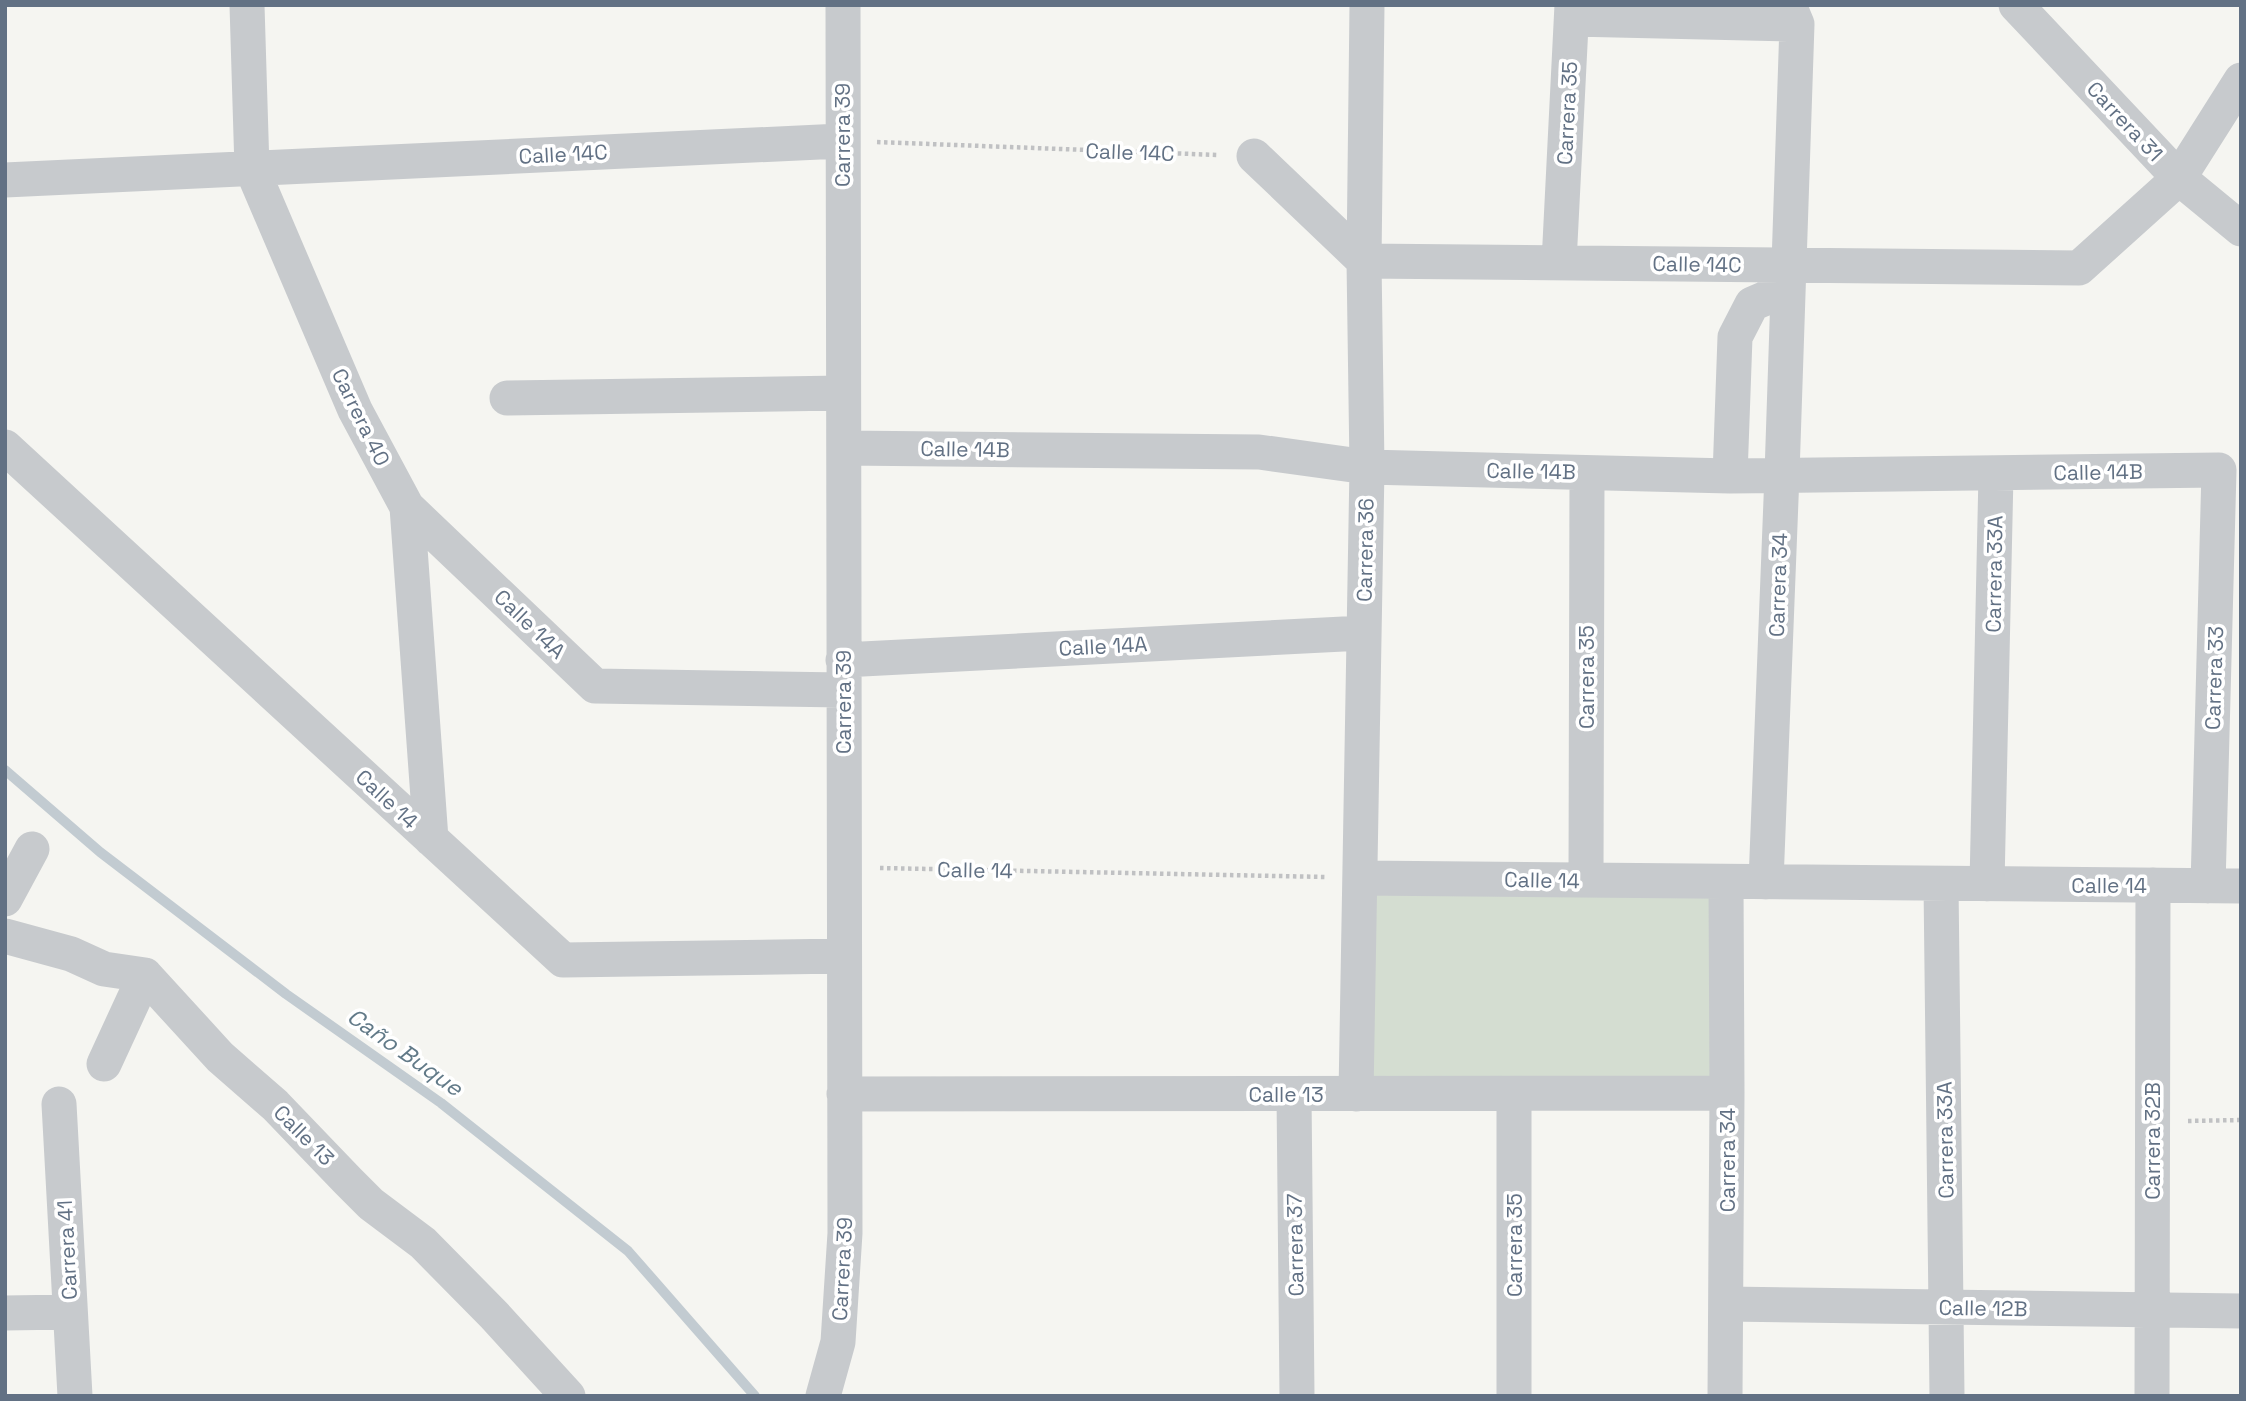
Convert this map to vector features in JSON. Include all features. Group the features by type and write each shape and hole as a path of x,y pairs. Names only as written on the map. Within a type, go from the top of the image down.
{"street":[{"name":"Carrera 40","path":"247,5 252,169 355,410 407,507 431,839"},
{"name":"Carrera 39","path":"823,1396 838,1342 845,1233 841,141 843,5"},
{"name":"Carrera 36","path":"1356,1094 1367,467 1364,261 1367,5"},
{"name":"Carrera 31","path":"2016,5 2179,178 2241,229"},
{"path":"1572,12 1793,15"},
{"name":"Carrera 35","path":"1559,263 1572,12"},
{"name":"Carrera 34","path":"1766,882 1782,474 1793,15"},
{"name":"Calle 14C","path":"1364,261 1559,263 1788,277 2078,268 2179,178 2241,80"},
{"name":"Calle 14C","path":"5,180 841,141"},
{"path":"1254,156 1364,261"},
{"path":"1730,475 1735,337 1752,304 1788,277"},
{"path":"508,398 842,393"},
{"name":"Calle 14","path":"5,447 563,960 844,956"},
{"name":"Calle 14B","path":"844,448 1259,452 1367,467 1587,473 1996,474 2219,470"},
{"name":"Carrera 33","path":"2219,470 2224,886"},
{"name":"Carrera 35","path":"1586,880 1587,473"},
{"name":"Carrera 33A","path":"1987,884 1996,474"},
{"name":"Calle 14A","path":"407,507 595,686 843,675 1363,633"},
{"path":"5,900 32,849"},
{"name":"Calle 14","path":"1360,878 2224,886"},
{"name":"Carrera 34","path":"1725,1396 1726,882"},
{"name":"Carrera 33A","path":"1941,884 1947,1396"},
{"name":"Carrera 32B","path":"2152,1396 2153,885"},
{"path":"5,936 71,954 104,969 145,975 104,1064"},
{"name":"Calle 13","path":"145,975 220,1057 275,1105 363,1196 423,1242 568,1396"},
{"name":"Calle 13","path":"844,1094 1727,1093"},
{"name":"Carrera 37","path":"1294,1094 1297,1396"},
{"name":"Carrera 35","path":"1514,1094 1514,1396"},
{"name":"Carrera 41","path":"59,1104 75,1396"},
{"name":"Calle 12B","path":"1726,1304 2241,1311"},
{"path":"5,1313 70,1312"}],"path":[{"name":"Calle 14C","path":"841,141 1254,156"},
{"name":"Calle 14","path":"844,867 1360,878"},
{"path":"2152,1121 2241,1121"}],"shaded area":[{"path":"1360,878 1726,882 1727,1093 1356,1094"}],"waterway":[{"name":"Caño Buque","path":"5,770 100,852 286,994 441,1103 628,1251 755,1396"}]}
